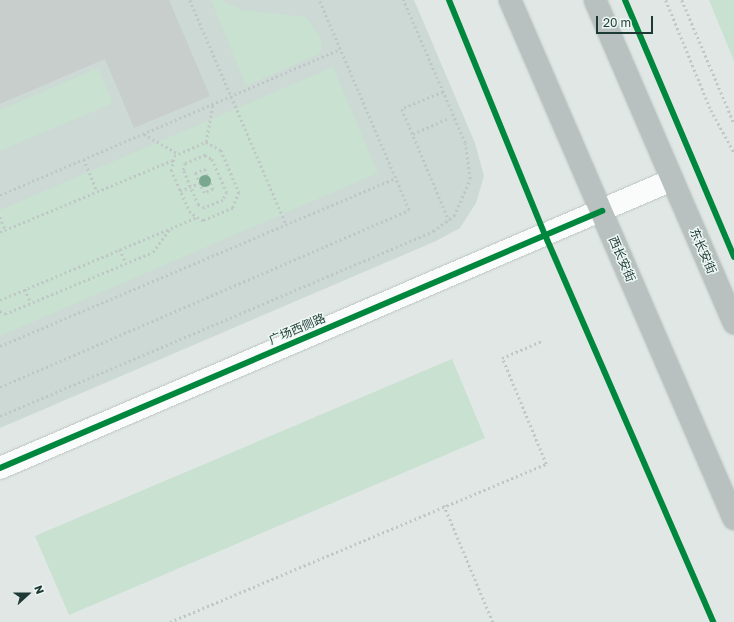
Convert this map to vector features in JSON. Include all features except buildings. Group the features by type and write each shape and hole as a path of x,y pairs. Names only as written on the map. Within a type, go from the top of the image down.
{"highway":[{"name":"西长安街","path":"510,0 734,519"},
{"path":"595,0 672,180"},
{"name":"东长安街","path":"672,180 734,323"}],"main road":[{"name":"广场西侧路","path":"0,468 672,180"}],"path":[{"path":"190,0 286,224"},
{"path":"0,387 409,210 319,0"},
{"path":"0,416 426,234 449,220 463,198 470,172 465,143 404,0"},
{"path":"666,0 711,110 734,152"},
{"path":"682,0 734,123"},
{"path":"0,195 340,49"},
{"path":"444,92 402,109 449,220"},
{"path":"206,142 213,104"},
{"path":"413,134 446,119"},
{"path":"144,133 178,154"},
{"path":"206,142 221,150 239,192 233,208 203,221 190,213 171,171 174,160 178,154 206,142"},
{"path":"204,155 212,159 227,192 223,200 204,208 198,205 191,187 183,170 185,164 204,155"},
{"path":"84,159 97,191"},
{"path":"0,232 174,160"},
{"path":"205,169 214,189 204,193 200,183 195,173 205,169"},
{"path":"0,346 395,178"},
{"path":"180,192 200,183"},
{"path":"0,217 5,229"},
{"path":"0,300 197,217"},
{"path":"0,311 5,314 126,262 153,252 170,228"},
{"path":"120,249 126,262"},
{"path":"25,290 31,303"},
{"path":"170,622 444,505 546,464 502,358 542,341"},
{"path":"444,505 493,622"}],"shaded area":[{"path":"0,0 414,0 475,143 484,176 476,203 460,228 436,241 0,428"}],"green space":[{"path":"211,0 221,0 242,10 306,17 320,37 322,48 319,54 246,86"},
{"path":"709,0 734,0 734,61"},
{"path":"333,67 378,173 0,336 0,210"},
{"path":"98,68 113,103 0,151 0,110"},
{"path":"452,359 485,438 69,615 35,536"}],"cycle path":[{"path":"449,0 545,235 713,622"},
{"path":"625,0 734,257"},
{"path":"0,468 602,211"}]}
